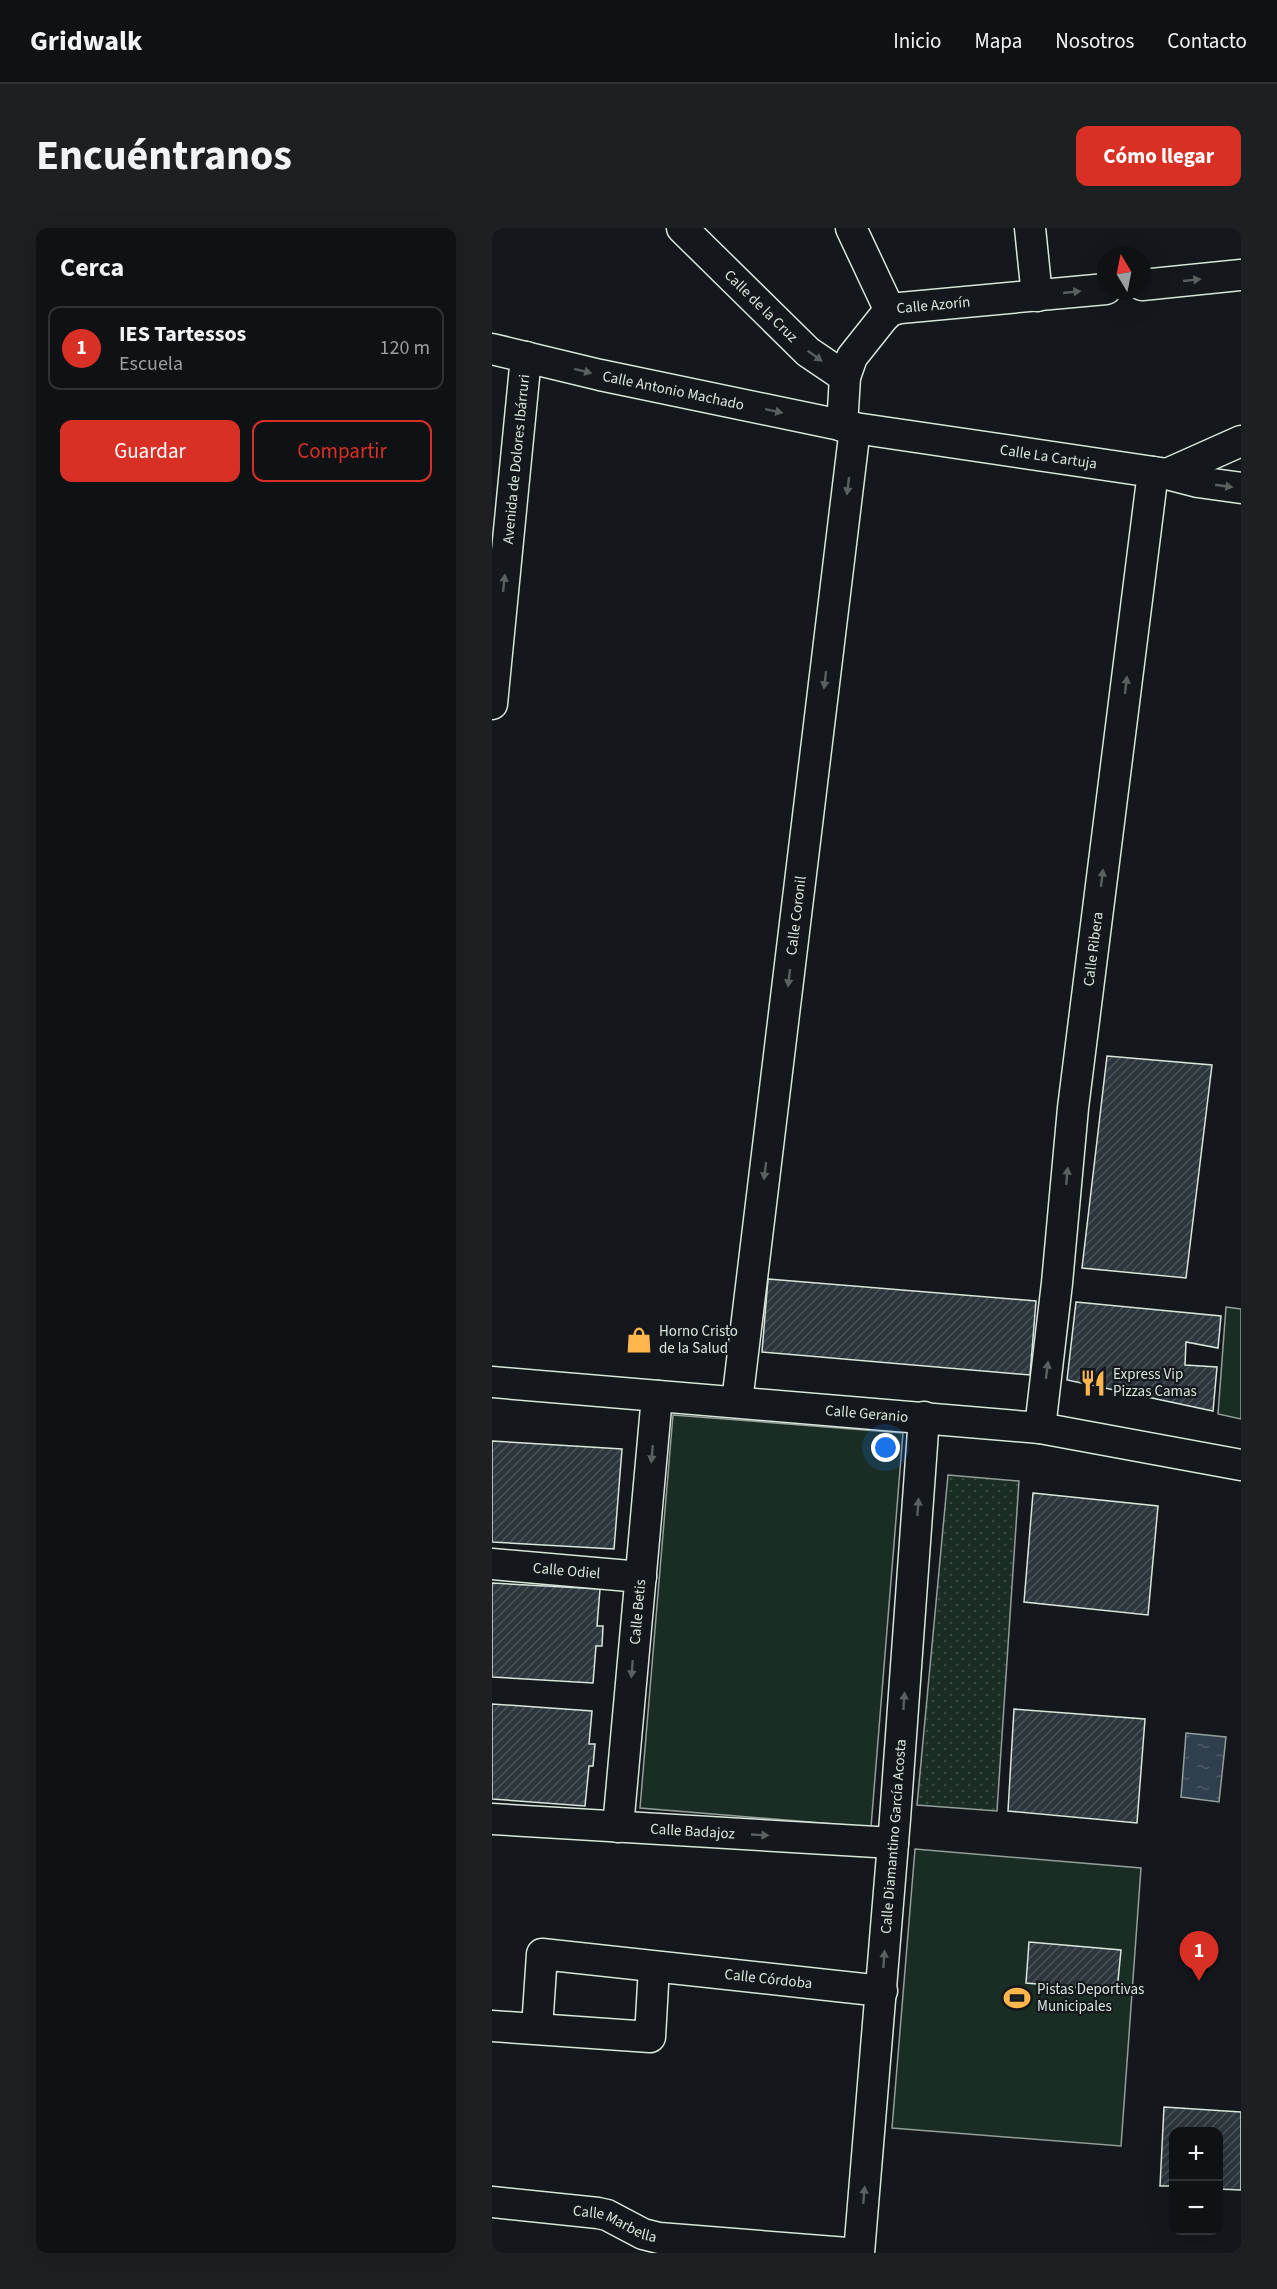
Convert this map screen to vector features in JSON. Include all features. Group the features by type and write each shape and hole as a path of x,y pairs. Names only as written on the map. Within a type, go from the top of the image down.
{"street":[{"name":"Calle de la Cruz","path":"682,228 808,352 845,377"},
{"path":"851,228 890,311"},
{"path":"1030,228 1038,296"},
{"path":"1151,284 1241,275"},
{"name":"Calle Azorín","path":"848,427 845,377 852,357 890,311 900,308 1097,290"},
{"name":"Calle Antonio Machado","path":"492,349 600,375 848,427"},
{"name":"Avenida de Dolores Ibárruri","path":"492,704 526,357"},
{"name":"Calle La Cartuja","path":"848,427 1160,473 1198,482 1241,488"},
{"name":"Calle Coronil","path":"737,1402 848,427"},
{"path":"1160,473 1241,441"},
{"name":"Calle Ribera","path":"1040,1428 1057,1283 1073,1108 1160,473"},
{"name":"Calle Geranio","path":"492,1382 1040,1428 1241,1465"},
{"name":"Calle Betis","path":"618,1827 657,1396"},
{"name":"Calle Diamantino García Acosta","path":"859,2253 882,1990 924,1417"},
{"name":"Calle Odiel","path":"492,1564 640,1577"},
{"name":"Calle Badajoz","path":"492,1819 892,1843"},
{"name":"Calle Córdoba","path":"537,2028 542,1954 882,1990"},
{"path":"492,2026 650,2037 654,1966"},
{"name":"Calle Marbella","path":"492,2202 598,2212 643,2234 659,2238 847,2253"}],"green space":[{"path":"1226,1307 1241,1309 1241,1419 1218,1414"},
{"path":"673,1415 903,1433 871,1827 640,1808"},
{"path":"948,1475 1019,1481 997,1811 917,1805"},
{"name":"Pistas Deportivas Municipales","path":"915,1849 1141,1868 1121,2146 892,2128"}],"water":[{"path":"1186,1733 1226,1737 1219,1802 1181,1797"}],"building":[{"path":"1107,1056 1212,1065 1186,1278 1082,1268"},
{"path":"768,1279 1036,1301 1030,1375 762,1352"},
{"path":"1076,1302 1221,1316 1218,1348 1186,1342 1185,1365 1217,1367 1213,1411 1067,1380"},
{"path":"492,1441 622,1449 614,1549 492,1542"},
{"path":"1033,1493 1158,1506 1148,1615 1024,1602"},
{"path":"492,1583 600,1589 597,1626 603,1626 602,1646 596,1646 593,1683 492,1677"},
{"path":"492,1704 592,1711 589,1744 595,1744 593,1766 589,1766 585,1806 492,1799"},
{"path":"1014,1709 1145,1719 1137,1823 1008,1811"},
{"path":"1029,1942 1121,1950 1117,1991 1026,1983"},
{"path":"1164,2107 1241,2112 1241,2190 1223,2189 1223,2127 1169,2127 1169,2186 1160,2186"}],"place":[{"name":"Horno Cristo de la Salud","path":"639,1340"},
{"name":"Express Vip Pizzas Camas","path":"1093,1383"},
{"name":"IES Tartessos","path":"1199,1981"},
{"name":"Pistas Deportivas Municipales","path":"1017,1998"}]}
